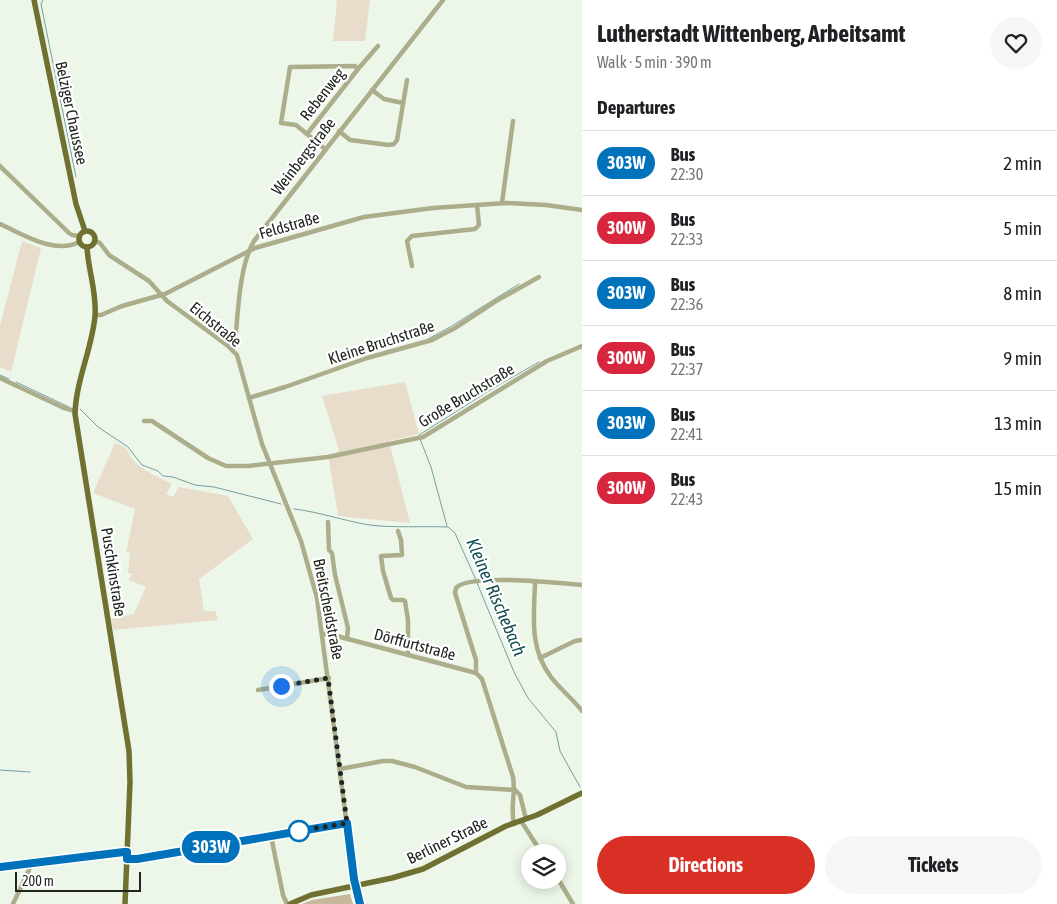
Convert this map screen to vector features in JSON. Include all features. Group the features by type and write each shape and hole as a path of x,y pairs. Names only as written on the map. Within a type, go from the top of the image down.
{"main road":[{"name":"Belziger Chaussee","path":"34,0 76,204 85,231"},
{"path":"85,231 92,233 94,241 92,245 87,247 83,246 79,239 85,231"},
{"name":"Puschkinstraße","path":"87,247 94,291 95,315 75,409 129,750 130,782 125,904"},
{"name":"Berliner Straße","path":"289,904 311,895 423,869 582,793"}],"street":[{"name":"Weinbergstraße","path":"232,349 235,343 248,250 262,229 443,0"},
{"name":"Rebenweg","path":"306,134 378,46"},
{"name":"Rebenweg","path":"325,149 296,125 281,123 290,67 350,65 358,69"},
{"path":"339,131 350,140 394,144 397,140 407,80"},
{"path":"372,90 384,100 403,102"},
{"path":"502,203 513,121"},
{"path":"0,166 58,223 71,235 79,239 69,246 52,245 0,224"},
{"name":"Feldstraße","path":"95,315 162,295 248,250 370,216 433,208 502,203 538,204 582,210"},
{"path":"412,266 408,242 412,236 475,229 479,225 477,205"},
{"name":"Eichstraße","path":"94,241 99,243 109,255 149,281 171,304 232,349 237,355 269,463"},
{"name":"Kleine Bruchstraße","path":"249,398 360,361 432,340 539,277"},
{"name":"Große Bruchstraße","path":"144,421 152,421 208,458 220,464 235,467 328,457 419,438 437,429 547,361 582,346"},
{"path":"0,378 64,408 75,409"},
{"name":"Breitscheidstraße","path":"269,463 304,551 317,598 347,823 360,904"},
{"path":"328,522 329,550 332,553 335,575 348,628 347,638"},
{"path":"398,531 402,555 381,556 383,572 391,598 393,600 405,601 408,620 408,655"},
{"path":"536,844 512,812 515,790 513,777 482,678 476,673 476,660 455,593 456,588 460,584 477,580 514,580 582,585"},
{"path":"536,582 533,627 540,658 550,676 582,711"},
{"name":"Dörffurtstraße","path":"323,634 347,638 476,673"},
{"path":"540,658 575,641 582,640"},
{"path":"258,690 328,678"},
{"path":"340,769 392,761 415,767 466,788 515,790 520,794 520,821"},
{"path":"0,867 127,856 137,859 347,823"},
{"path":"271,836 282,895 289,904"},
{"path":"13,904 28,872 29,863"},
{"path":"564,889 573,904"}],"shaded area":[{"path":"337,0 370,0 365,41 333,41"},
{"path":"22,241 41,248 11,372 0,367 0,326"},
{"path":"405,382 419,434 389,441 410,523 338,516 329,460 339,450 322,396"},
{"path":"115,443 126,448 131,458 142,468 172,484 166,494 173,497 179,487 228,496 253,539 199,579 204,611 215,611 218,620 113,630 111,619 134,614 146,587 129,580 132,573 128,573 130,552 126,553 135,509 93,493"},
{"path":"350,894 353,904 302,904 312,900"}],"waterway":[{"path":"43,0 41,4 76,177"},
{"path":"428,339 519,284"},
{"path":"419,435 495,387 539,362"},
{"name":"Kleiner Rischebach","path":"0,375 9,379"},
{"name":"Kleiner Rischebach","path":"16,382 69,407"},
{"name":"Kleiner Rischebach","path":"80,409 98,427 128,447 142,465 158,471 163,476 281,504"},
{"path":"420,439 431,467 447,526"},
{"name":"Kleiner Rischebach","path":"294,509 370,525 448,527 455,533 476,580"},
{"name":"Kleiner Rischebach","path":"477,583 514,672 528,698 556,732 560,751 580,787"},
{"path":"0,770 30,772"}],"bus line":[{"name":"303W","path":"0,867 124,852 127,852 127,859 137,859 347,823 354,879 360,904"}],"route":[{"path":"281,686 328,678 347,823 299,831"}]}
